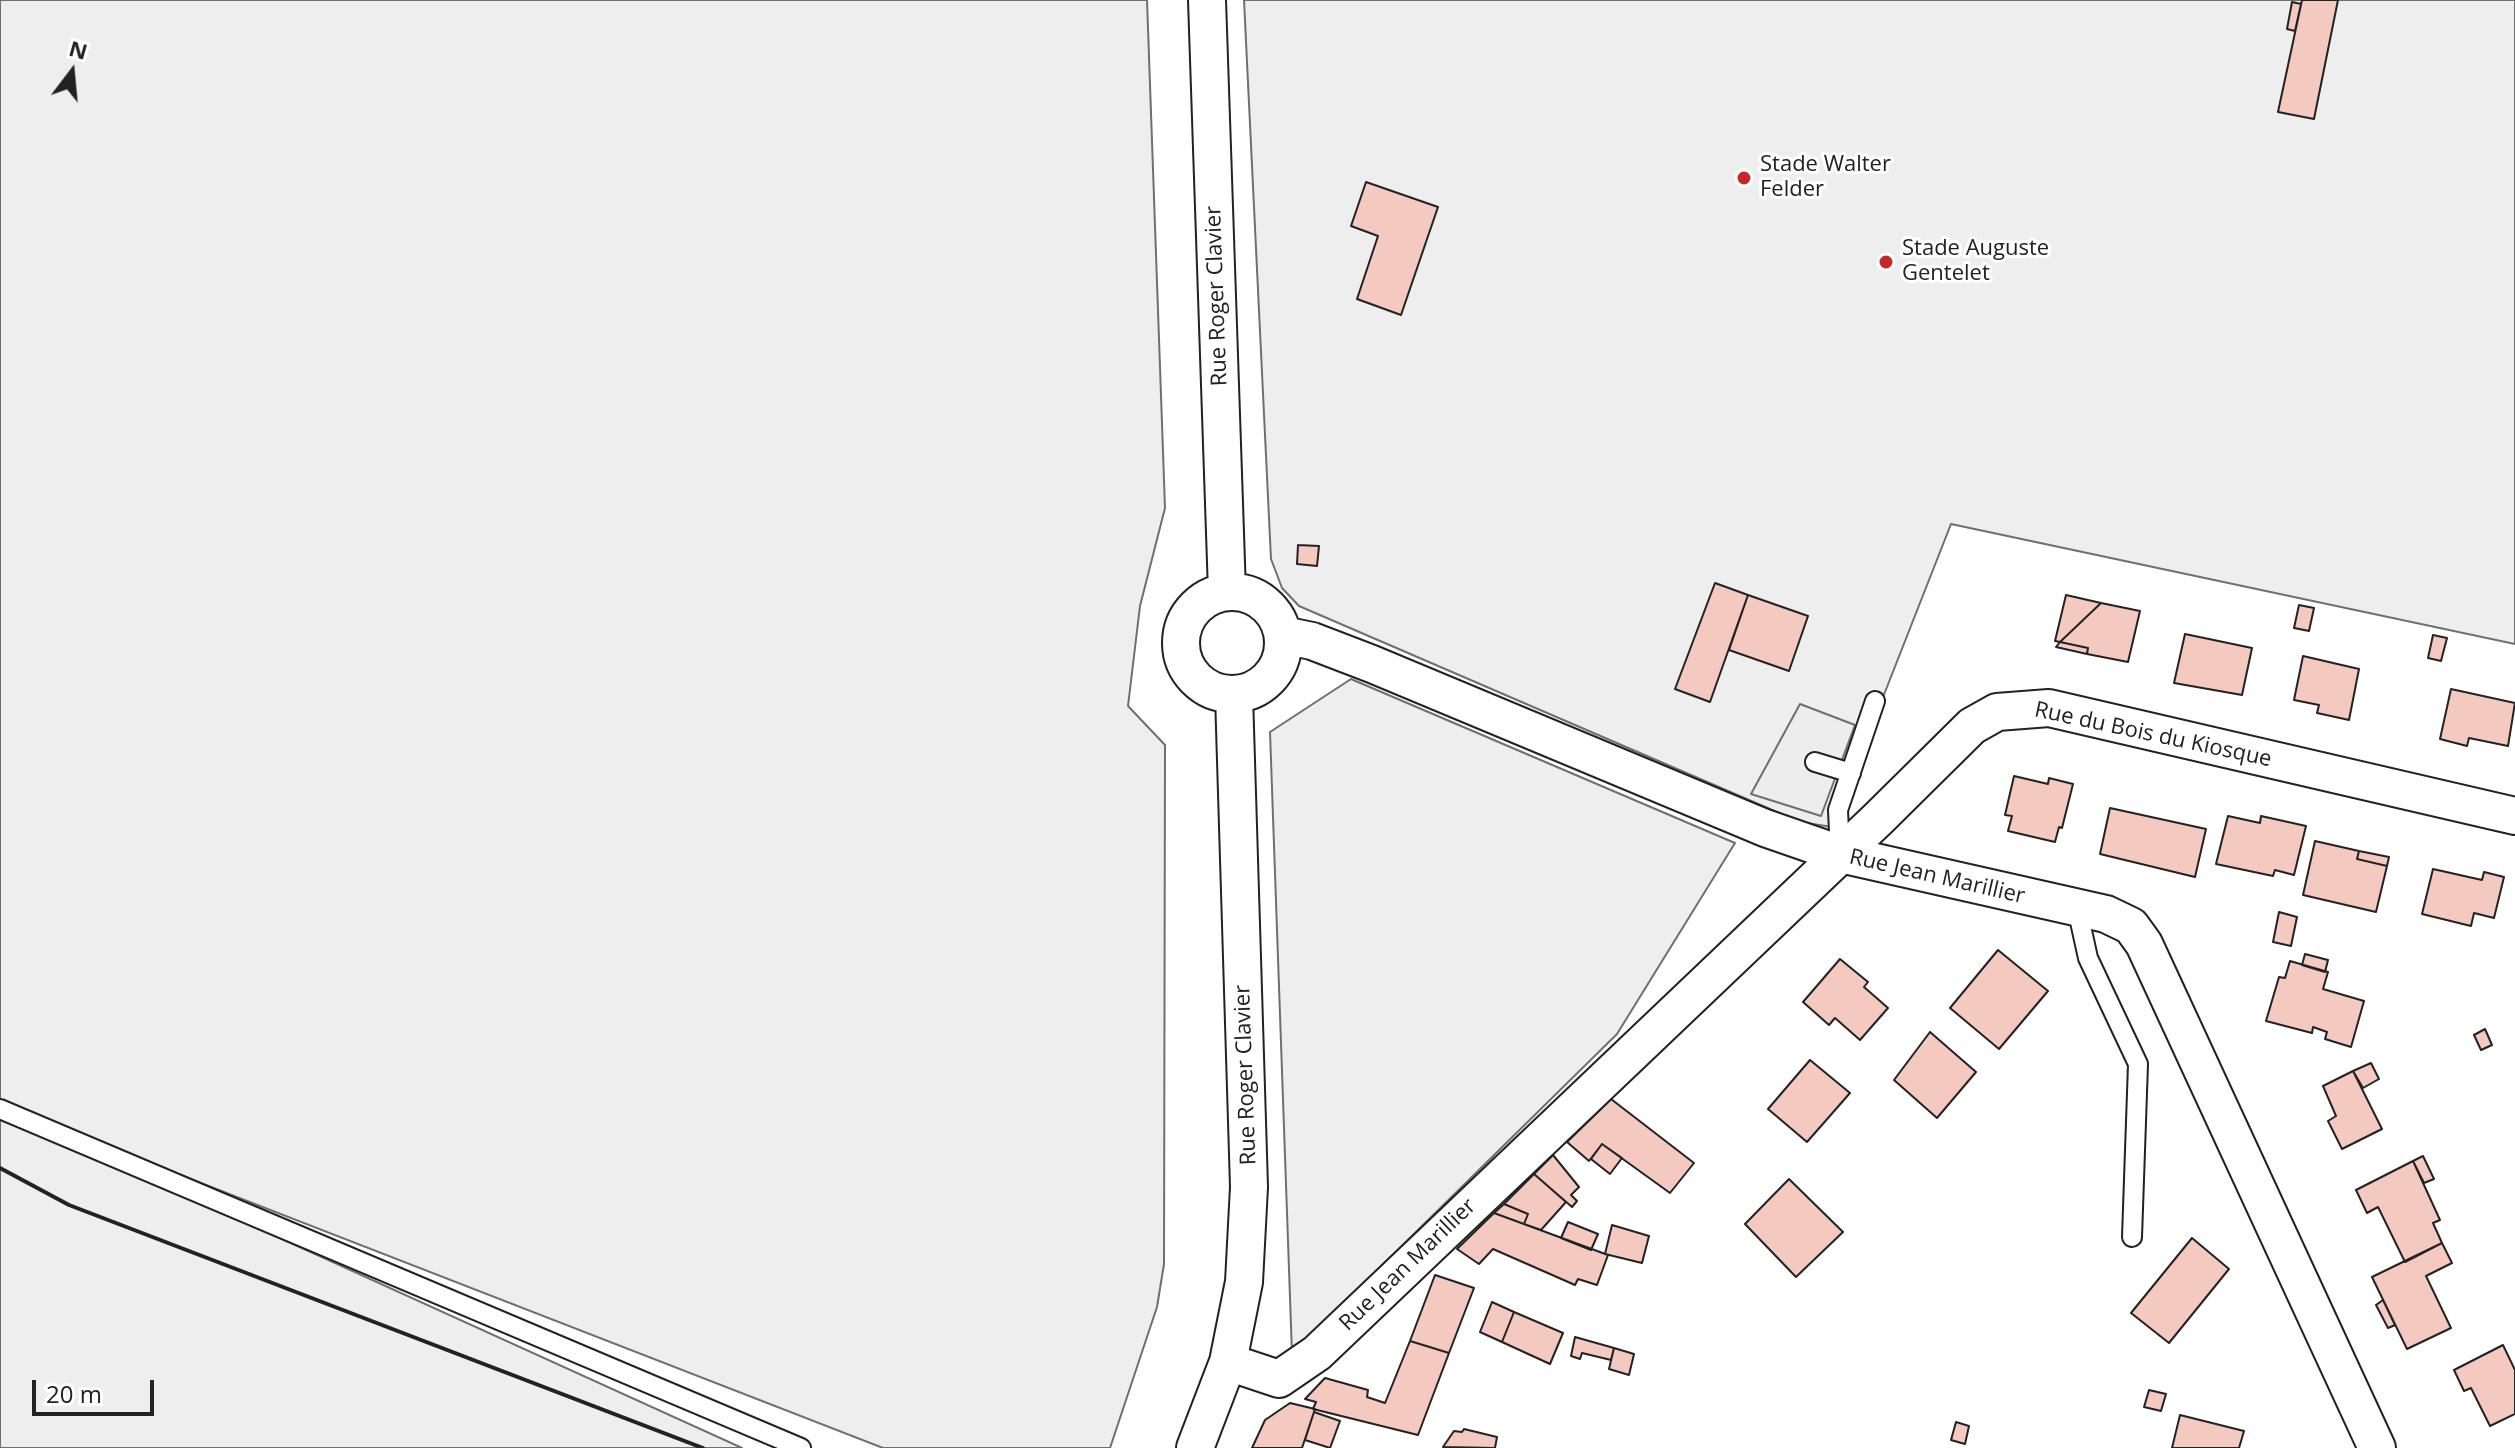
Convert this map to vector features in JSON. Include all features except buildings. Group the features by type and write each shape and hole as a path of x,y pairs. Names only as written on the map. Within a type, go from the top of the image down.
{"street":[{"name":"Rue Roger Clavier","path":"1207,0 1227,592"},
{"path":"1227,592 1249,594 1269,607 1279,621 1283,635 1283,655 1266,682 1234,695 1209,689 1194,678 1184,663 1180,645 1183,626 1192,611 1205,598 1227,592"},
{"path":"1283,635 1312,641 1372,664 1765,828 1840,854"},
{"name":"Rue Roger Clavier","path":"1195,1448 1228,1362 1244,1282 1249,1187 1234,695"},
{"name":"Rue du Bois du Kiosque","path":"1840,854 1972,726 1997,712 2022,708 2049,708 2515,816"},
{"name":"Rue Jean Marillier","path":"1228,1362 1279,1379 1317,1353 1840,854 2106,914 2131,926 2144,944 2377,1448"}],"lane":[{"path":"1840,854 1838,810 1875,701"},
{"path":"1815,762 1851,773"},
{"path":"2077,908 2088,958 2138,1064 2132,1237"},
{"path":"0,1109 801,1448"}],"shaded area":[{"path":"0,0 1147,0 1165,508 1140,606 1128,706 1165,745 1164,1264 1157,1307 1110,1448 883,1448 0,1105"},
{"name":"Stade Auguste Gentelet","path":"1244,0 2515,0 2515,644 1951,524 1832,827 1800,822 1299,606 1282,588 1271,559"},
{"path":"1351,679 1735,843 1617,1034 1292,1354 1270,732"},
{"path":"1800,704 1855,725 1821,816 1751,794"},
{"path":"0,1111 742,1448 0,1448"}],"wall":[{"path":"0,1168 69,1205 703,1448"}],"place":[{"name":"Stade Walter Felder","path":"1744,178"},
{"name":"Stade Auguste Gentelet","path":"1886,262"}]}
